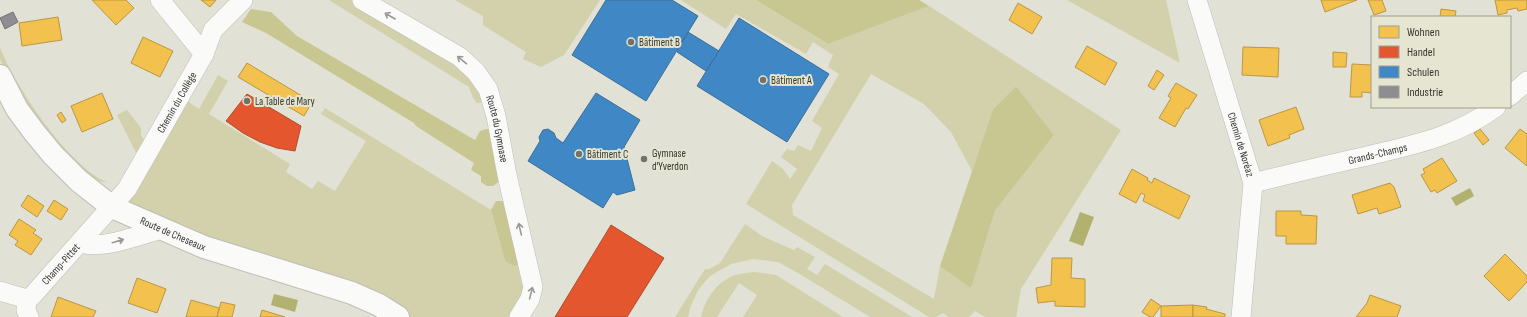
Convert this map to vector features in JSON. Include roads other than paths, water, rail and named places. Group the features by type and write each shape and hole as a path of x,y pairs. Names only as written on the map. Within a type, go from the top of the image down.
{"street":[{"path":"160,0 204,54"},
{"name":"Chemin du Collège","path":"112,207 127,189 204,54 213,30 243,0"},
{"name":"Route du Gymnase","path":"362,0 460,57 476,72 488,89 496,116 507,175 533,286 530,299 519,317"},
{"name":"Chemin de Noréaz","path":"1196,0 1253,183 1241,317"},
{"name":"Route de Cheseaux","path":"0,76 18,109 53,155 79,181 112,207 204,247 352,293 379,305 398,317"},
{"name":"Grands-Champs","path":"1253,183 1437,138 1456,131 1495,108"},
{"name":"Champ-Pittet","path":"0,291 28,308 32,296 112,207"},
{"path":"80,243 90,246 110,243 162,229"}],"place":[{"name":"Bâtiment B","path":"631,42"},
{"name":"Bâtiment A","path":"763,80"},
{"name":"La Table de Mary","path":"247,101"},
{"name":"Bâtiment C","path":"579,154"},
{"name":"Gymnase d'Yverdon","path":"644,159"}]}
